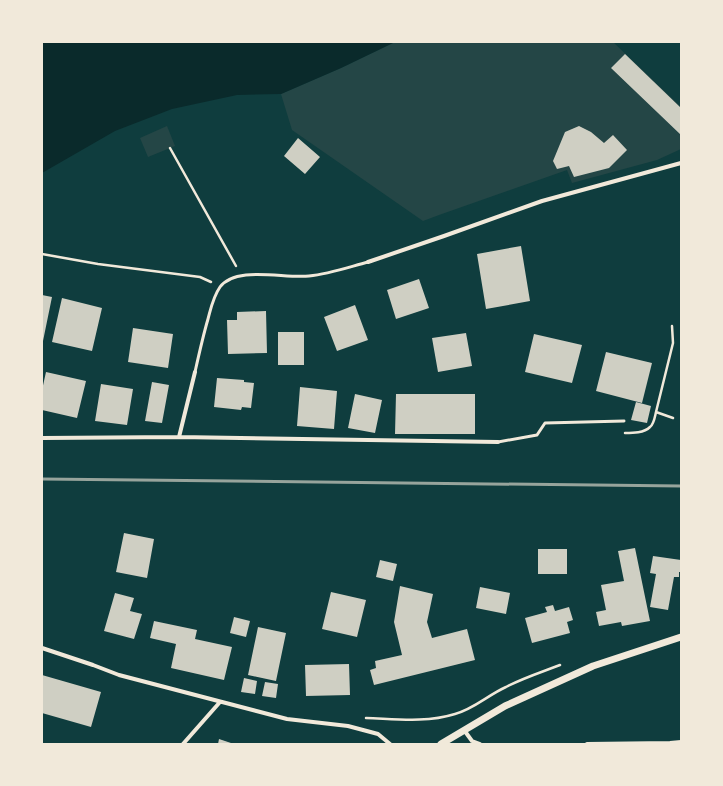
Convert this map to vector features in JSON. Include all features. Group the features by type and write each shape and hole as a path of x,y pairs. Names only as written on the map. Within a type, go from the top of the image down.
{"street":[{"path":"368,262 542,201 681,163"},
{"path":"179,436 195,372"},
{"path":"42,438 179,436 498,442"},
{"path":"441,744 505,706 593,666 681,637"},
{"path":"42,648 119,675 286,719 348,726 378,734 390,744"},
{"path":"183,744 220,702"},
{"path":"464,730 472,741 480,744"},
{"path":"587,744 681,742"}],"lane":[{"path":"195,372 214,298 221,286 231,279 251,275 308,276 368,262"},
{"path":"498,442 537,435 546,422 624,421"}],"path":[{"path":"170,148 241,276"},
{"path":"42,254 98,264 200,277 221,286"},
{"path":"656,412 673,343 672,326"},
{"path":"366,718 409,720 455,714"}],"shaded area":[{"path":"42,42 395,42 341,68 281,94 237,95 172,109 115,131 42,173"},
{"path":"395,42 613,42 681,107 681,149 657,160 572,183 567,170 423,221 292,130 281,94 341,68"},
{"path":"167,126 175,146 148,157 140,138"}],"building":[{"path":"625,54 681,108 681,135 611,68"},
{"path":"579,126 591,132 604,143 613,135 627,150 609,168 574,177 569,166 557,169 553,161 565,132"},
{"path":"298,138 320,157 305,174 284,156"},
{"path":"521,246 530,301 486,309 477,254"},
{"path":"419,279 429,308 396,319 387,290"},
{"path":"42,295 52,297 43,341 42,341"},
{"path":"62,298 102,308 92,351 52,342"},
{"path":"355,305 368,340 337,351 324,317"},
{"path":"266,311 267,353 228,354 227,320 237,320 237,312"},
{"path":"133,328 173,334 168,368 128,362"},
{"path":"278,332 304,332 304,365 278,365"},
{"path":"466,333 472,366 438,372 432,338"},
{"path":"534,334 582,345 572,383 525,372"},
{"path":"606,352 652,363 642,403 596,391"},
{"path":"46,372 86,381 77,418 42,410 42,390"},
{"path":"217,378 244,380 244,382 254,383 251,408 242,407 241,410 214,407"},
{"path":"152,382 169,385 162,423 145,421"},
{"path":"101,384 133,389 127,425 95,421"},
{"path":"300,387 337,391 334,429 297,426"},
{"path":"355,394 382,400 375,433 348,428"},
{"path":"396,394 475,394 475,434 395,434"},
{"path":"636,402 651,406 647,423 631,420"},
{"path":"124,533 154,539 147,578 116,572"},
{"path":"635,548 650,621 622,626 621,622 599,626 596,612 606,610 601,585 624,581 618,551"},
{"path":"538,549 567,549 567,574 538,574"},
{"path":"653,556 681,560 681,572 679,572 679,577 674,577 668,610 650,607 656,574 650,573"},
{"path":"380,560 397,564 393,581 376,577"},
{"path":"400,586 433,594 427,622 432,638 467,629 475,660 374,685 370,670 376,668 375,661 402,655 394,622"},
{"path":"480,587 510,593 506,614 476,608"},
{"path":"331,592 366,600 357,637 322,629"},
{"path":"115,593 134,598 130,611 142,614 134,639 104,631"},
{"path":"553,605 555,611 569,607 573,620 567,622 570,633 532,643 525,618 547,612 545,607"},
{"path":"234,617 250,621 246,637 230,633"},
{"path":"154,621 197,630 195,639 232,647 224,680 171,668 176,644 150,638"},
{"path":"258,627 286,633 276,681 248,675"},
{"path":"349,664 350,695 306,696 305,665"},
{"path":"42,675 101,692 91,727 42,713"},
{"path":"244,678 257,681 255,694 241,692"},
{"path":"265,682 278,684 276,698 262,696"},
{"path":"219,739 234,744 218,744"}],"railway":[{"path":"42,479 681,486"}]}
